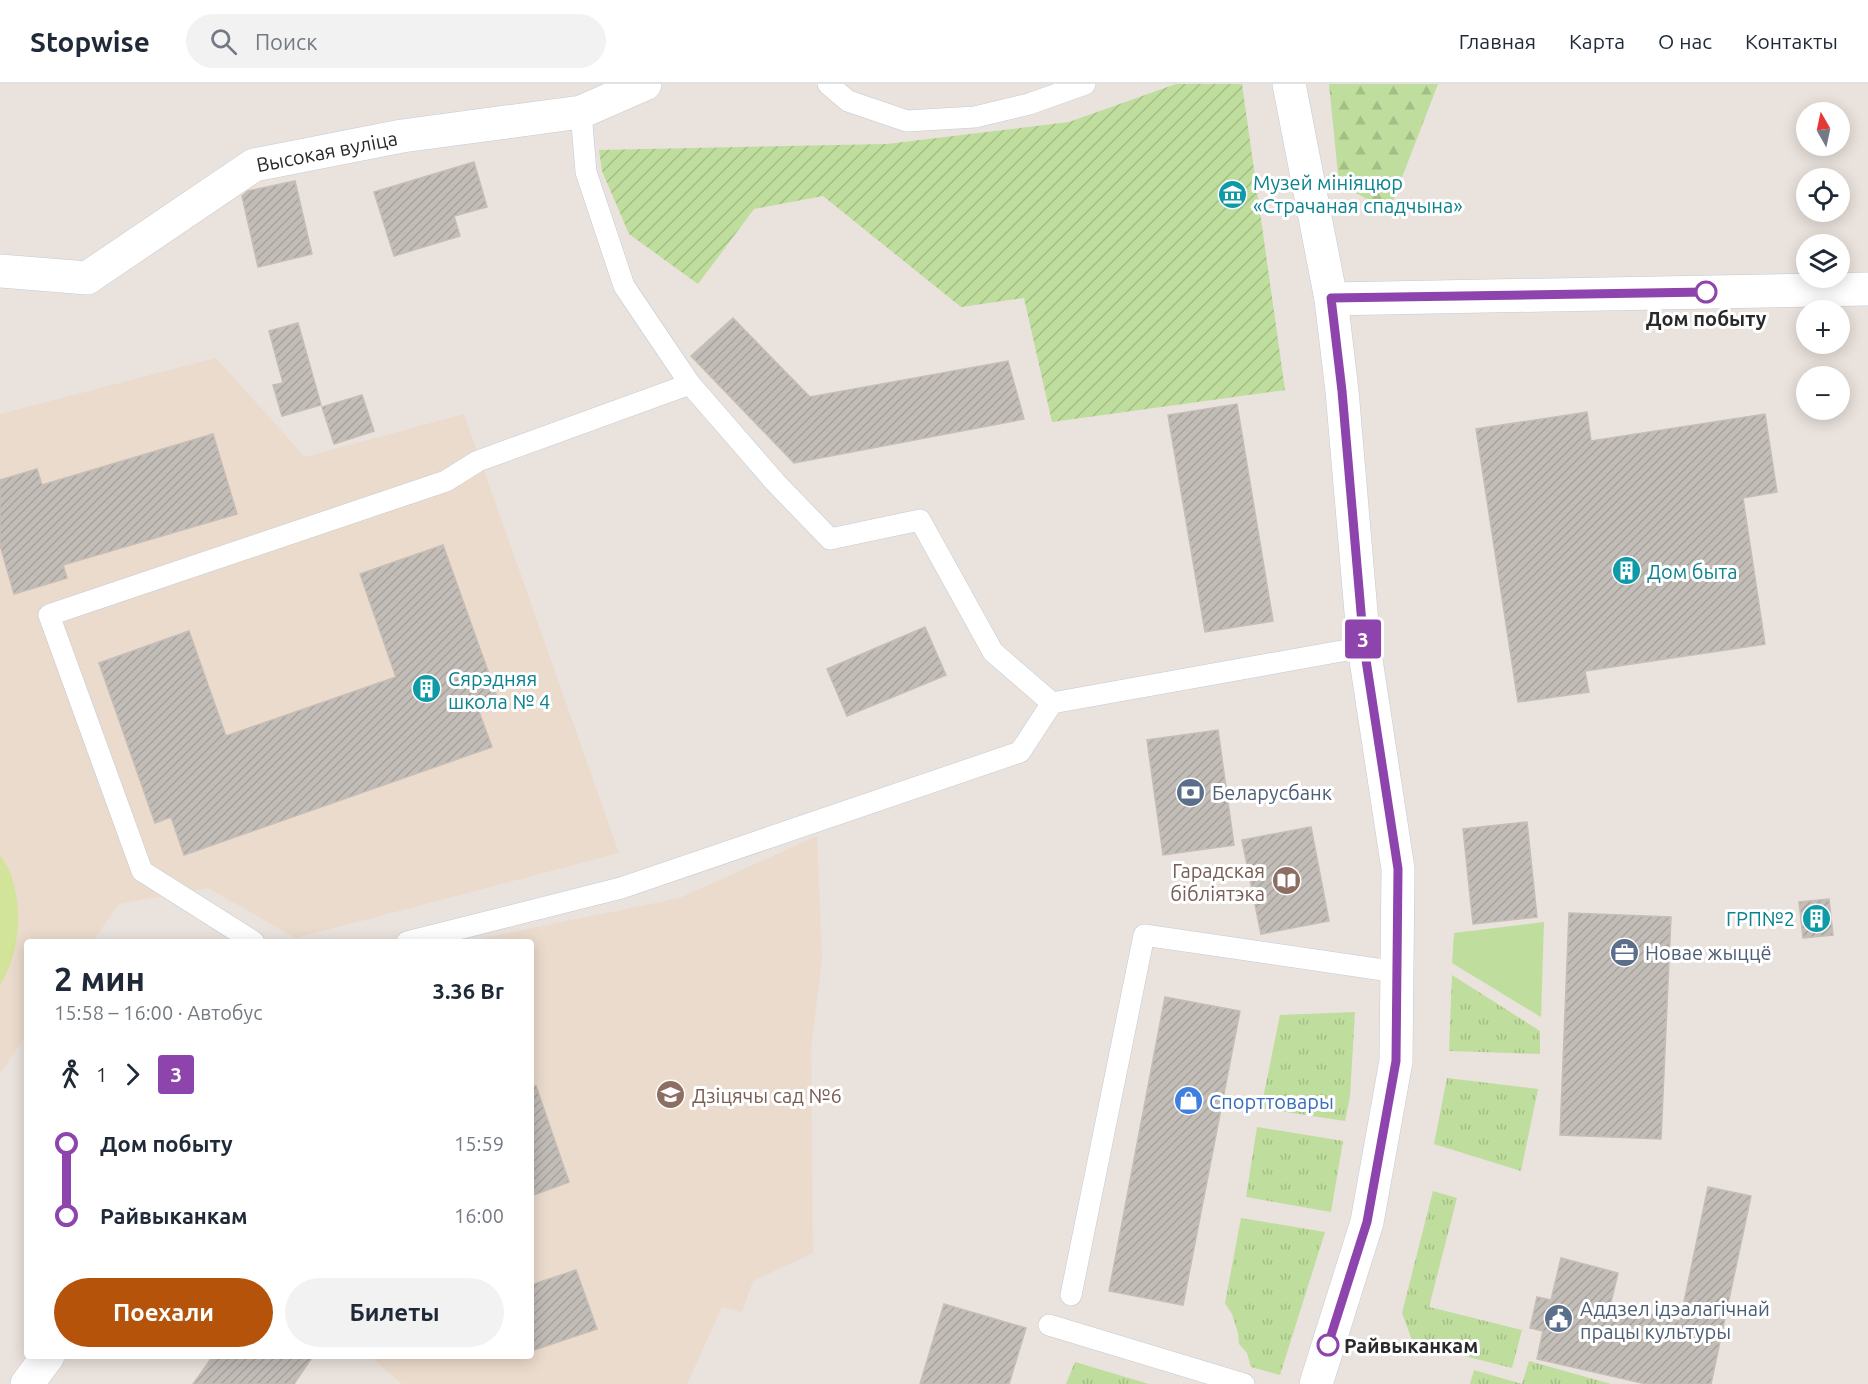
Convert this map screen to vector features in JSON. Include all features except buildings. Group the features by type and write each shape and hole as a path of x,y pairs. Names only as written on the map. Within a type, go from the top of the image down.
{"street":[{"name":"Высокая вуліца","path":"0,271 87,278 254,165 402,136 581,112 645,84"},
{"path":"1289,84 1331,298 1342,391 1364,647 1398,869 1396,1061 1367,1222 1316,1384"},
{"path":"1331,298 1868,289"},
{"path":"27,1384 46,1359"}],"lane":[{"path":"831,85 848,101 907,121 975,117 1029,104 1085,84"},
{"path":"581,112 586,172 624,286 690,384 775,482 830,539 920,520 993,652 1052,704"},
{"path":"249,939 142,871 49,615 446,481 478,460 690,384"},
{"path":"420,939 621,888 1020,752 1052,704 1364,647"},
{"path":"1071,1295 1144,935 1396,972"},
{"path":"1049,1325 1244,1384"}],"shaded area":[{"path":"216,358 305,457 464,414 619,853 296,938 208,888 119,904 94,939 24,939 24,1038 0,1073 0,414"},
{"name":"Дзіцячы сад №6","path":"817,836 822,959 811,1049 813,1253 753,1281 742,1312 722,1307 687,1384 402,1384 373,1359 534,1359 534,939 479,939 680,898"}],"green space":[{"path":"1176,84 1242,84 1285,390 1052,422 1024,298 961,307 823,196 754,209 698,284 629,234 602,171 599,150 887,144 1069,122"},
{"path":"1329,84 1438,84 1389,211 1339,184"},
{"path":"0,855 8,867 15,889 18,932 12,959 0,985"},
{"path":"1544,922 1541,1017 1452,963 1454,933"},
{"path":"1452,975 1540,1031 1540,1054 1449,1051"},
{"path":"1355,1012 1350,1096 1345,1121 1261,1108 1280,1015"},
{"path":"1447,1078 1538,1089 1521,1171 1434,1144"},
{"path":"1257,1127 1343,1141 1331,1212 1246,1197"},
{"path":"1433,1191 1457,1198 1429,1307 1522,1330 1512,1368 1413,1343 1402,1313"},
{"path":"1241,1218 1325,1232 1280,1375 1251,1367 1247,1353 1239,1344 1232,1314 1225,1303"},
{"path":"1529,1361 1611,1384 1522,1384"},
{"path":"1075,1362 1149,1384 1066,1384"},
{"path":"1474,1370 1522,1384 1470,1384"}],"bus line":[{"name":"3","path":"1328,1345 1367,1222 1396,1061 1398,869 1364,647 1342,391 1331,298 1706,292"}],"place":[{"name":"Музей мініяцюр «Страчаная спадчына»","path":"1232,194"},
{"name":"Дом побыту","path":"1706,292"},
{"name":"Дом быта","path":"1626,571"},
{"name":"Сярэдняя школа № 4","path":"427,689"},
{"name":"Беларусбанк","path":"1191,792"},
{"name":"Гарадская бібліятэка","path":"1286,881"},
{"name":"ГРП№2","path":"1816,918"},
{"name":"Новае жыццё","path":"1624,952"},
{"name":"Дзіцячы сад №6","path":"671,1095"},
{"name":"Спорттовары","path":"1188,1101"},
{"name":"Аддзел ідэалагічнай працы культуры","path":"1559,1319"},
{"name":"Райвыканкам","path":"1328,1345"}]}
